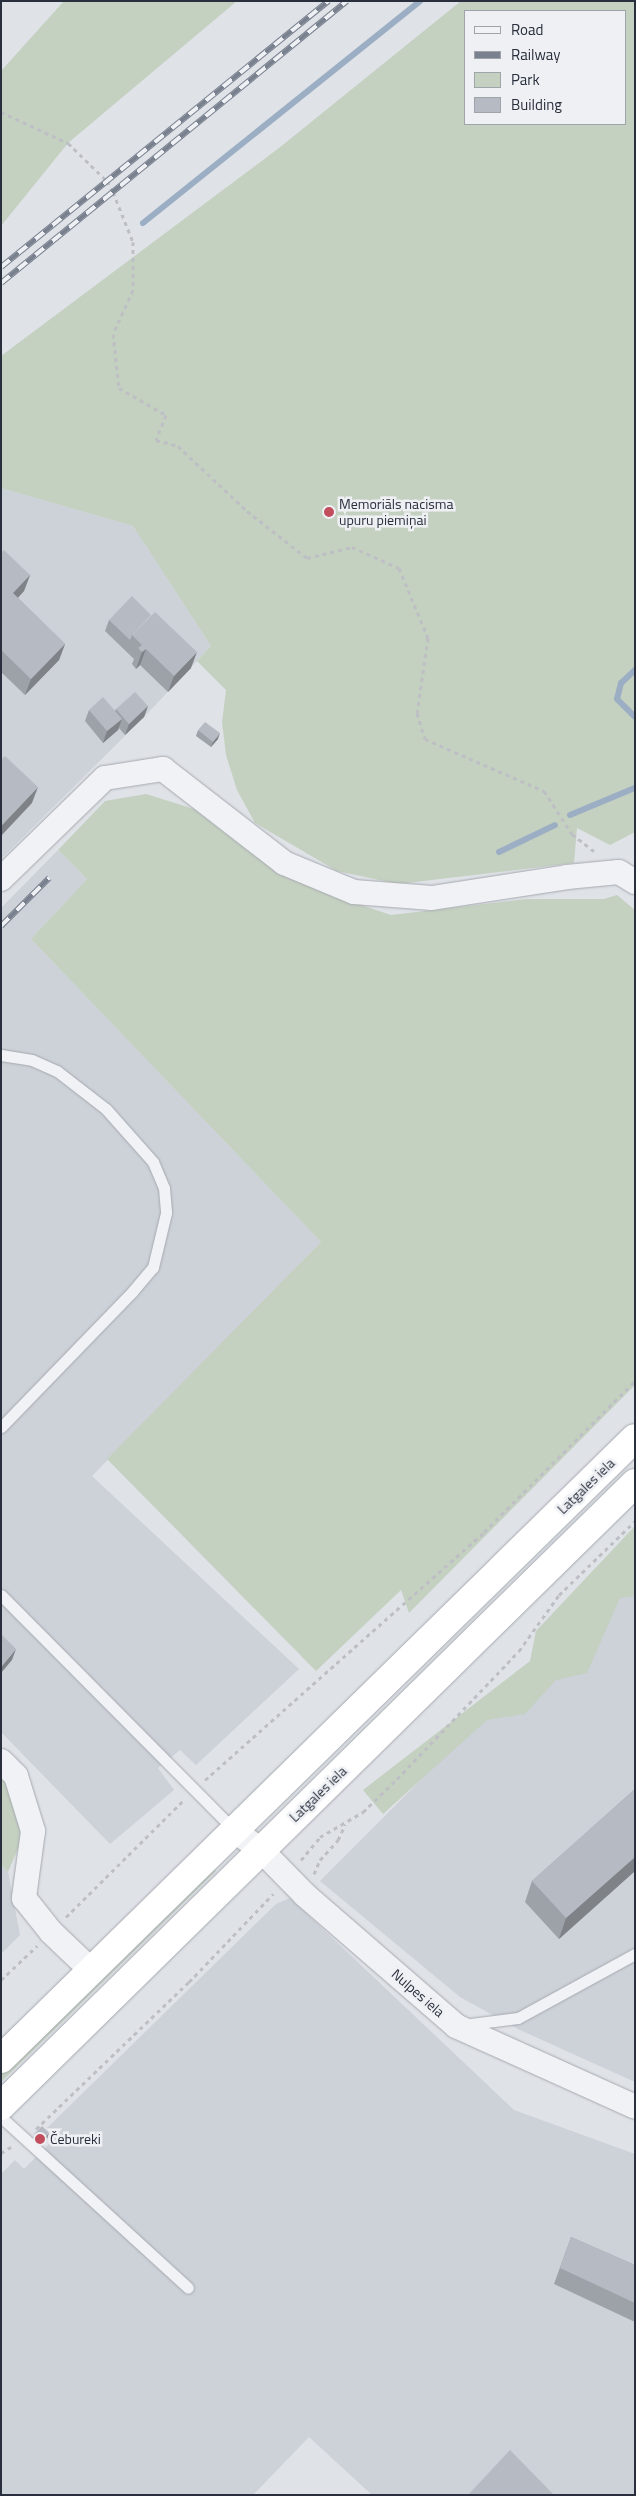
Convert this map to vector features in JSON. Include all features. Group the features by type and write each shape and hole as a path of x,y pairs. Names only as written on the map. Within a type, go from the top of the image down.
{"highway":[{"name":"Latgales iela","path":"1,2060 635,1438"},
{"name":"Latgales iela","path":"1,2106 635,1483"}],"street":[{"path":"1,879 105,778 163,769 284,863 354,892 432,898 567,877 630,878"},
{"path":"1,1761 16,1776 33,1831 24,1898 51,1932 92,1971"},
{"name":"Nulpes iela","path":"234,1830 261,1850 305,1895 456,2026 635,2107"}],"lane":[{"path":"1,1055 32,1060 56,1071 106,1109 153,1162 164,1188 166,1213 153,1266 132,1292 1,1427"},
{"path":"1,1595 234,1830"},
{"path":"456,2026 518,2018 635,1954"},
{"path":"1,2117 188,2288"}],"path":[{"path":"1,112 68,144 107,181 113,192 133,242 133,290 113,334 119,388 166,415 156,440 178,446 247,510 308,558 352,548 399,568 428,638 416,713 425,739 544,790 572,834 630,878"},
{"path":"1,1980 238,1747 484,1532 635,1381"},
{"path":"1,2153 25,2140 189,1982 267,1902 320,1837 346,1824 397,1780 519,1651 559,1595 635,1521"},
{"path":"305,1895 320,1860 338,1840 346,1824"}],"shaded area":[{"path":"1,488 133,526 211,646 144,717 1,859"},
{"path":"58,850 87,879 31,939 321,1242 92,1476 299,1669 196,1765 180,1750 158,1768 174,1790 110,1844 1,1732 1,908"},
{"path":"635,1565 635,2082 520,2030 460,1997 320,1881"},
{"path":"1,1865 8,1872 20,1935 1,1954"},
{"path":"290,1898 514,2110 635,2154 635,2495 372,2495 309,2437 253,2495 1,2495 1,2174 15,2160 24,2169 55,2138 46,2129 276,1904"}],"green space":[{"path":"64,1 237,1 68,143 1,226 1,71"},
{"path":"461,1 635,1 635,832 610,845 577,828 574,863 398,884 337,871 255,823 237,790 226,755 222,722 226,690 197,661 211,646 133,526 1,488 1,356 279,148"},
{"path":"146,794 194,809 256,857 325,893 391,915 527,899 604,899 617,895 635,910 635,1385 409,1613 401,1590 316,1671 107,1459 321,1242 31,939 87,879 58,850 105,801"},
{"path":"635,1526 635,1596 620,1598 587,1673 556,1680 525,1714 487,1720 383,1814 363,1790 530,1661 536,1631"},
{"path":"1,1771 25,1832 8,1872 1,1865"},
{"path":"208,1863 216,1871 1,2082 1,2065"}],"building":[{"path":"4,550 30,575 13,593 65,644 31,679 1,650 1,553"},
{"path":"132,596 151,615 132,635 130,640 109,620"},
{"path":"155,612 197,652 174,676 146,649 142,652 138,648 142,645 132,635"},
{"path":"135,692 148,706 129,724 116,709"},
{"path":"103,697 122,719 107,731 89,710"},
{"path":"205,722 220,733 213,742 198,730"},
{"path":"5,756 38,787 1,826 1,760"},
{"path":"1,1634 16,1649 1,1667"},
{"path":"635,1789 635,1857 566,1918 532,1881"},
{"path":"42,2126 49,2133 43,2140 35,2133"},
{"path":"571,2237 635,2265 635,2303 560,2268"},
{"path":"510,2450 554,2495 468,2495"}],"waterway":[{"path":"143,223 420,1"},
{"path":"635,670 621,683 617,699 635,717"},
{"path":"570,815 635,788"},
{"path":"499,852 555,825"}],"railway":[{"path":"1,267 328,1"},
{"path":"1,283 347,1"},
{"path":"1,926 49,878"}],"place":[{"name":"Memoriāls nacisma upuru piemiņai","path":"329,512"},
{"name":"Čebureki","path":"40,2139"}]}
